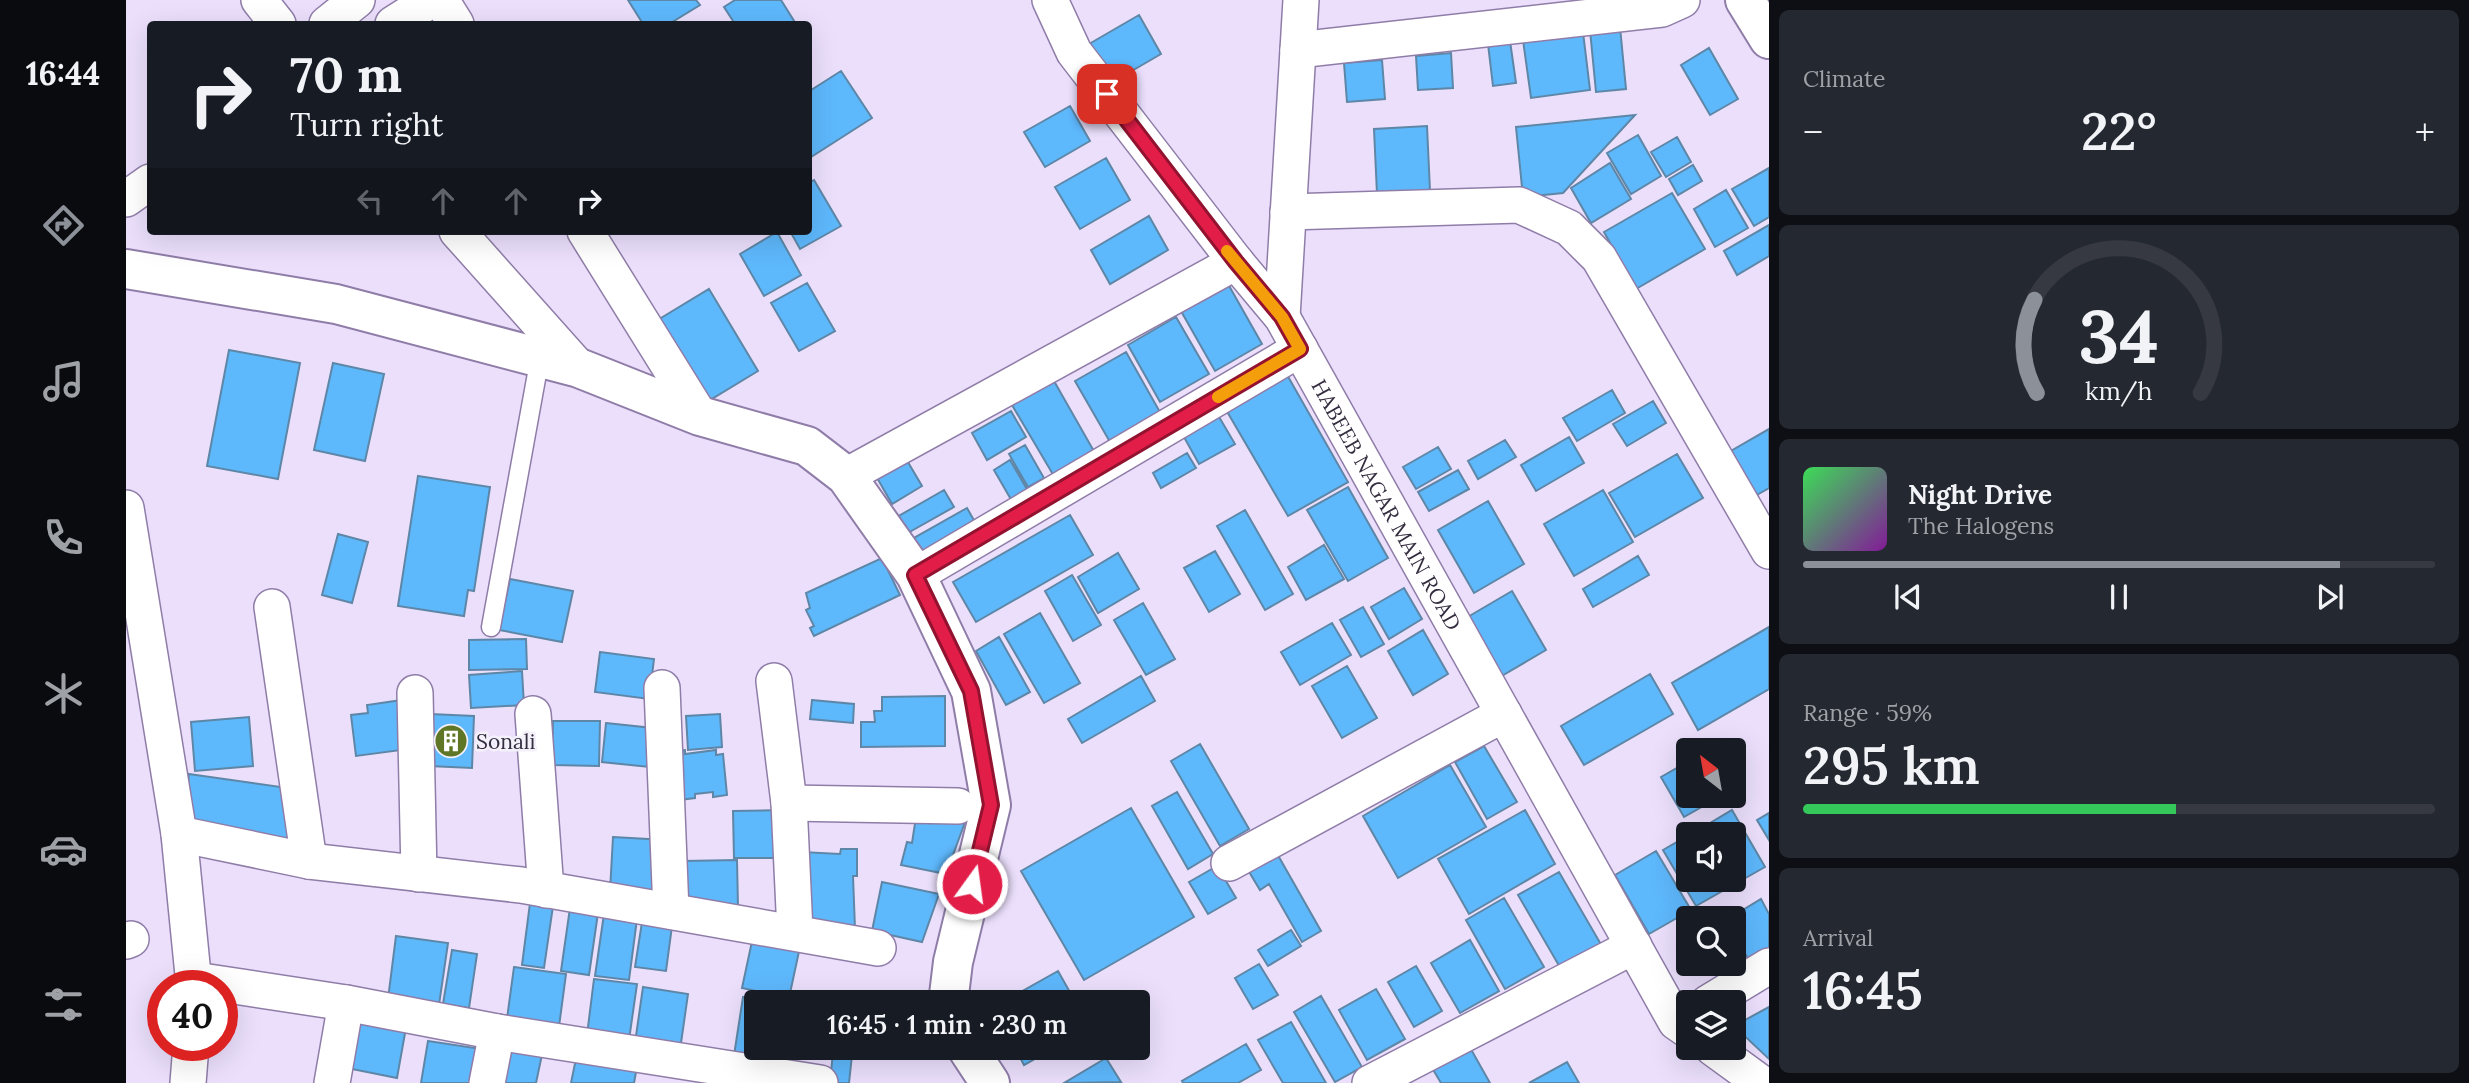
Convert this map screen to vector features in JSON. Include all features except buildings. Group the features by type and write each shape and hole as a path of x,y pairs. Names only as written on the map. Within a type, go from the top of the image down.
{"street":[{"path":"259,0 276,21"},
{"path":"331,21 357,0"},
{"path":"398,21 431,0"},
{"path":"441,0 454,21"},
{"name":"HABEEB NAGAR MAIN ROAD","path":"1050,0 1074,52 1236,262 1282,317 1634,946 1676,1009"},
{"path":"1282,317 1301,0"},
{"path":"1298,50 1662,9 1682,0"},
{"path":"1745,0 1769,39"},
{"path":"126,199 147,184"},
{"path":"1288,212 1519,205 1569,228 1599,258 1769,551"},
{"path":"461,235 579,368"},
{"path":"587,235 700,416"},
{"path":"846,476 1236,262"},
{"path":"126,269 336,304 579,368 700,416 807,446 846,476 915,575 971,691 991,805 953,962 950,990"},
{"path":"915,575 1300,349"},
{"path":"126,508 180,834 194,970"},
{"path":"272,607 309,861"},
{"path":"774,681 789,803 795,932"},
{"path":"662,688 671,911"},
{"path":"415,693 419,874"},
{"path":"1229,863 1504,714"},
{"path":"533,715 546,890"},
{"path":"789,803 958,806"},
{"path":"180,834 309,861 546,890 878,948"},
{"path":"1370,1083 1634,946"},
{"path":"1729,990 1769,966"},
{"path":"238,989 346,1003 497,1032 648,1070 810,1082"},
{"path":"332,1083 346,1003"},
{"path":"487,1083 497,1032"},
{"path":"974,1060 988,1082"},
{"path":"188,1083 190,1061"}],"lane":[{"path":"491,627 540,357"}],"slow traffic":[{"path":"1218,397 1300,349 1282,317 1227,251"}],"place":[{"name":"Sonali","path":"451,741"}],"route":[{"path":"972,884 991,805 971,691 915,575 1300,349 1282,317 1236,262 1107,94"}]}
